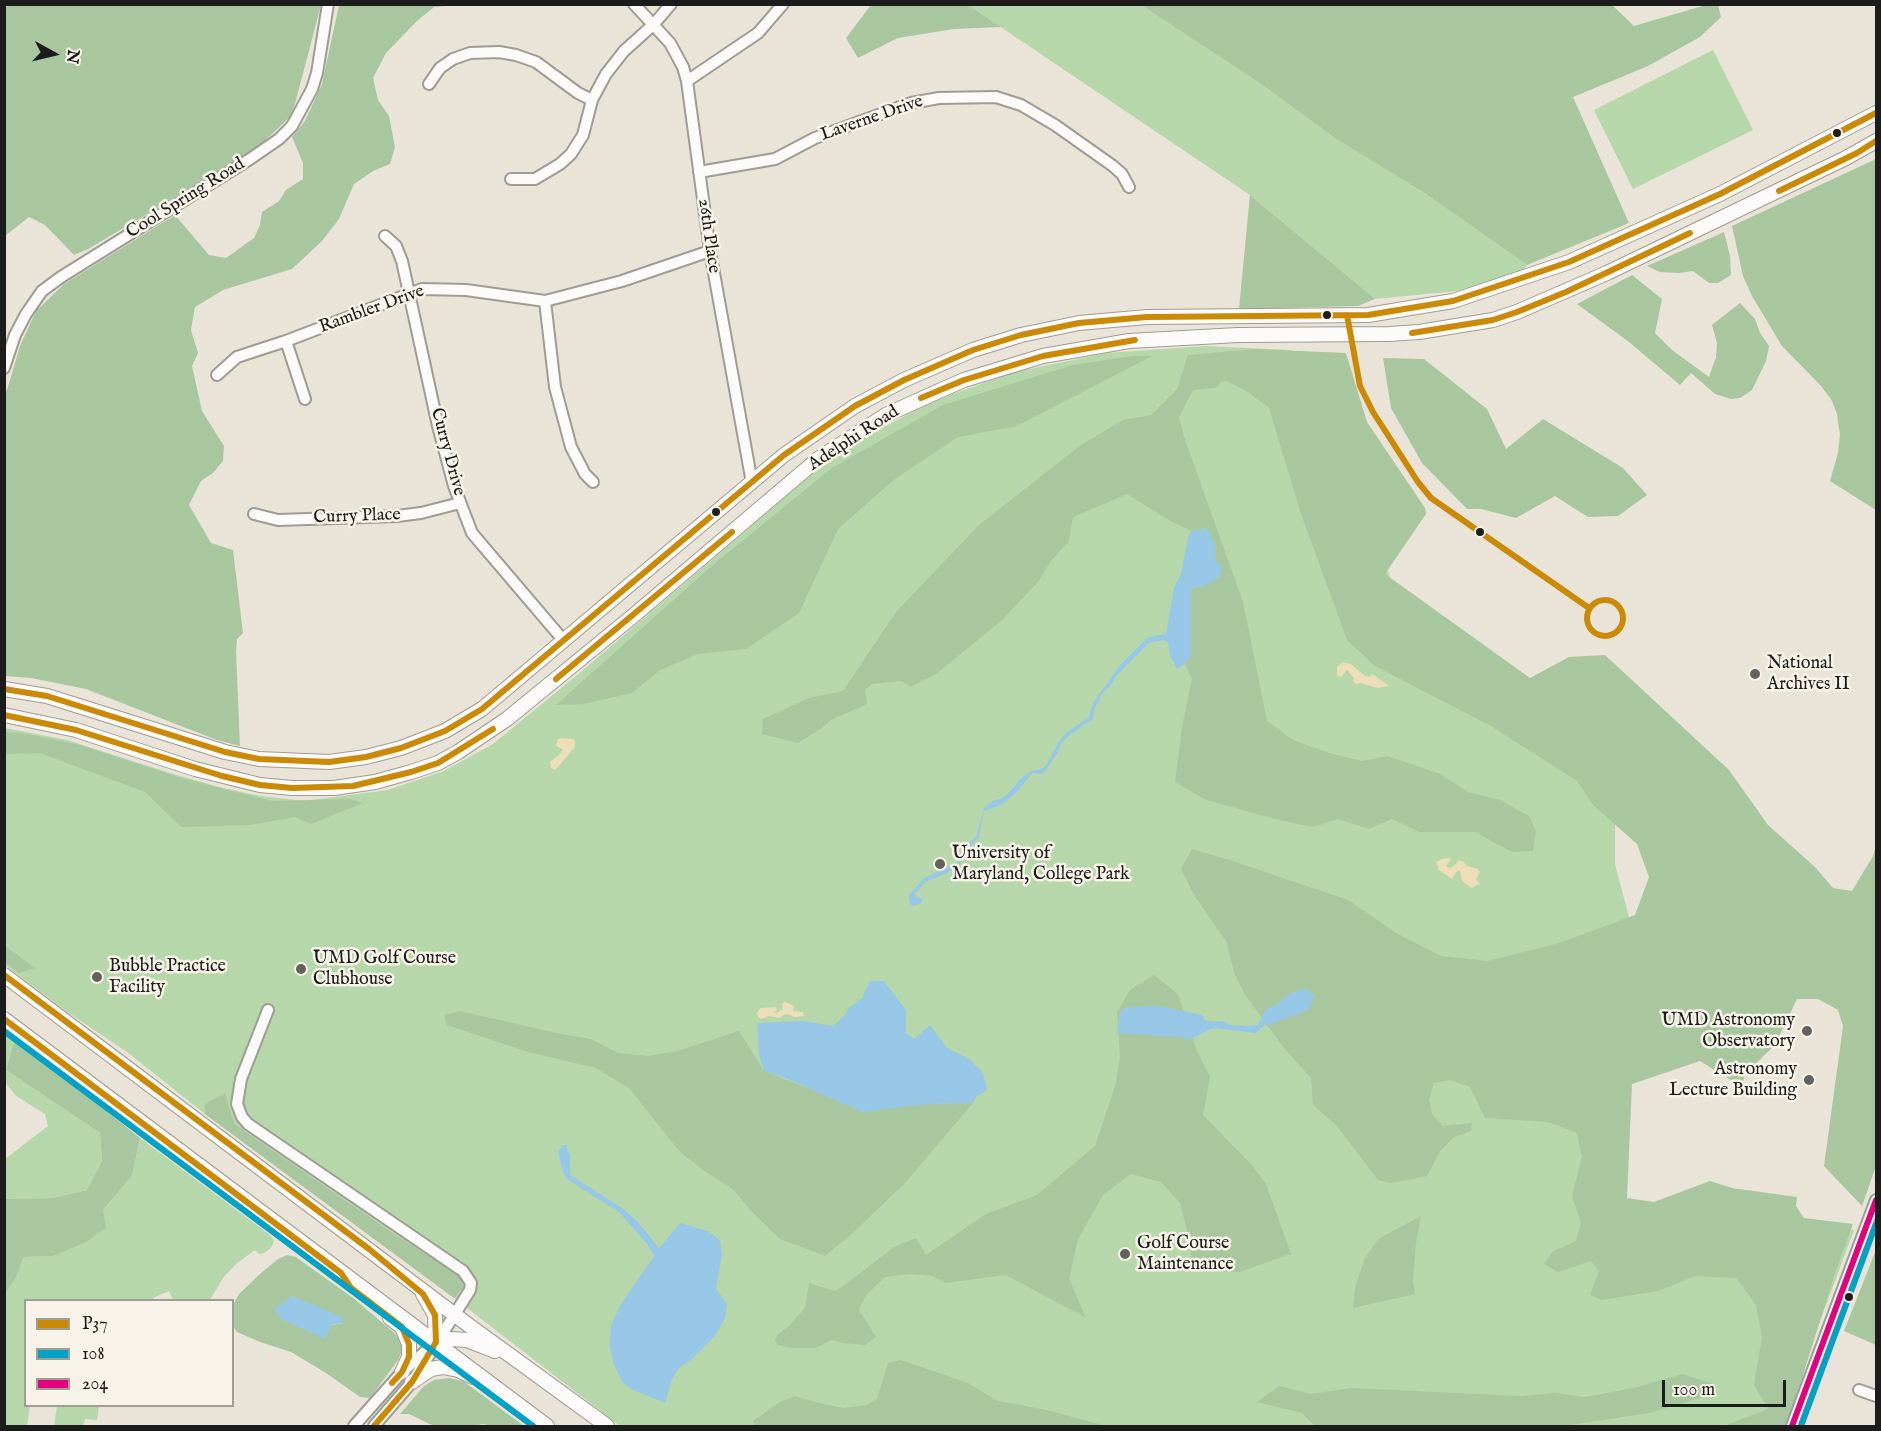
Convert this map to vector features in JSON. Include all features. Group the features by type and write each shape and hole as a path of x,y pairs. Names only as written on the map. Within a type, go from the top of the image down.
{"main road":[{"name":"Adelphi Road","path":"4,689 57,699 242,756 294,762 329,762 383,753 445,731 482,709 784,455 855,406 904,380 973,350 1043,329 1123,319 1368,315 1453,302 1569,262 1720,194 1876,113"},
{"name":"Adelphi Road","path":"4,715 66,728 195,769 260,785 334,788 375,782 411,772 438,763 458,752 515,713 818,459 886,415 964,380 1043,356 1129,341 1238,335 1398,334 1493,320 1607,273 1846,158 1876,141"},
{"path":"4,975 455,1315 607,1426"},
{"path":"4,1019 547,1426"},
{"path":"341,1273 351,1288 402,1327 409,1341 407,1377 446,1367 458,1370 498,1390"},
{"path":"406,1278 423,1294 433,1311 436,1322 436,1342"},
{"path":"436,1342 457,1339 474,1342 527,1366"}],"street":[{"name":"Cool Spring Road","path":"4,368 15,335 42,291 250,159 279,139 292,126 314,81 328,4"},
{"name":"26th Place","path":"634,4 654,24 676,54 687,81 710,251 752,483"},
{"path":"511,179 536,179 560,164 571,153 583,135 592,100 613,65 671,4"},
{"path":"687,81 758,33 783,4"},
{"path":"429,84 440,68 453,59 470,53 499,52 536,62 578,93 592,100"},
{"name":"Laverne Drive","path":"699,172 775,159 815,138 910,103 939,98 996,97 1021,105 1055,125 1113,166 1122,174 1128,187"},
{"name":"Curry Drive","path":"385,236 396,246 402,261 438,426 460,503 472,532 564,641"},
{"name":"Rambler Drive","path":"217,375 237,357 286,341 422,289 449,289 545,301 622,281 710,251"},
{"path":"545,301 550,356 571,447 585,474 593,482"},
{"path":"286,341 305,399"},
{"name":"Curry Place","path":"254,514 278,520 397,516 421,513 460,503"},
{"path":"268,1010 241,1079 237,1104 242,1118 463,1271 471,1283 470,1290 455,1315 407,1377 374,1426"},
{"path":"1792,1426 1876,1200"},
{"path":"354,1426 407,1377"},
{"path":"1859,1390 1876,1396"}],"green space":[{"path":"5,5 321,5 292,115 254,151 88,249 74,255 45,225 29,217 5,236"},
{"path":"339,5 456,5 434,7 417,21 386,53 373,78 378,100 389,116 395,147 390,164 373,171 354,184 339,219 322,241 292,269 223,290 195,307 191,330 198,353 192,366 202,411 224,446 223,461 213,473 201,481 189,505 211,543 233,550 243,633 237,639 236,651 240,746 217,740 86,689 31,678 5,676 5,394 20,346 36,311 64,284 175,215 209,255 226,258 254,238 260,225 262,212 279,201 286,190 303,179 303,163 292,137 305,121 322,84"},
{"path":"871,5 968,5 1001,27 954,29 898,38 858,58 846,38"},
{"path":"968,5 1141,5 1264,86 1336,139 1426,194 1527,265 1521,273 1457,291 1375,299 1250,195"},
{"path":"1141,5 1612,5 1634,26 1706,5 1718,5 1721,17 1700,37 1648,66 1573,97 1629,223 1527,265 1426,194 1336,139 1264,86"},
{"path":"1713,50 1753,130 1633,189 1594,110"},
{"path":"1876,159 1876,510 1830,481 1838,453 1840,435 1837,414 1832,401 1822,387 1782,346 1752,296 1743,276 1732,226"},
{"path":"1250,195 1375,299 1358,306 1239,309"},
{"path":"1724,232 1730,256 1731,275 1718,283 1709,283 1693,271 1660,272 1647,266"},
{"path":"1632,275 1662,299 1655,333 1672,350 1709,377 1716,357 1717,343 1712,325 1740,303 1755,319 1760,333 1769,346 1766,361 1752,390 1740,398 1731,399 1715,394 1691,373 1680,385 1629,342 1577,304"},
{"name":"University of Maryland, College Park","path":"1205,346 1291,350 1294,360 1342,424 1400,609 1615,792 1615,864 1631,925 1620,1223 1854,1230 1781,1426 620,1426 454,1298 205,1114 127,1052 66,1011 5,965 5,728 67,740 170,773 261,796 304,801 388,790 444,771 493,744 809,477 861,439 933,401 1015,372 1107,353"},
{"path":"1254,349 1346,353 1367,422 1425,508 1426,514 1385,574 1530,678 1569,657 1605,655 1729,770 1768,825 1815,867 1833,888 1852,891 1873,856 1876,845 1876,1166 1862,1206 1824,1166 1843,1026 1838,1010 1818,999 1797,999 1775,1045 1745,1074 1742,1087 1700,1061 1632,1084 1627,1198 1654,1202 1710,1181 1732,1188 1797,1197 1796,1206 1804,1218 1853,1224 1835,1273 1787,1426 1724,1426 1768,1409 1754,1385 1762,1337 1756,1305 1736,1278 1695,1276 1658,1291 1602,1300 1590,1295 1599,1271 1591,1261 1558,1272 1544,1264 1552,1252 1576,1241 1581,1223 1572,1196 1582,1157 1577,1133 1548,1122 1485,1118 1470,1087 1450,1080 1434,1083 1429,1099 1432,1114 1443,1126 1472,1123 1471,1131 1454,1137 1440,1151 1427,1176 1391,1183 1378,1180 1337,1126 1313,1105 1311,1078 1284,1048 1246,996 1235,975 1226,941 1196,898 1181,869 1192,849 1348,900 1396,933 1441,956 1487,961 1559,943 1635,915 1649,877 1637,844 1594,806 1577,781 1491,726 1375,666 1347,640 1301,514 1269,408 1248,392 1227,381 1221,382 1216,388 1193,390 1179,417 1184,437 1243,602 1267,721 1293,740 1329,753 1362,761 1388,756 1440,774 1468,792 1500,800 1529,816 1536,831 1533,851 1512,852 1475,832 1419,832 1392,819 1369,829 1338,819 1313,827 1206,800 1175,782 1182,727 1192,679 1185,664 1191,656 1191,588 1205,586 1215,560 1214,542 1206,528 1192,531 1172,522 1127,494 1073,517 1069,541 1051,561 1038,582 1001,621 936,674 911,687 901,681 872,684 865,690 867,704 831,720 798,743 762,734 763,719 809,698 843,691 896,612 979,525 1081,445 1123,420 1151,415 1177,389 1188,355"},
{"path":"1132,356 1152,356 1017,426 958,437 896,478 838,529 799,613 746,649 698,654 660,670 632,693 584,704 556,705 714,564 832,468 943,405 1073,365"},
{"path":"1383,358 1424,359 1487,409 1506,449 1543,419 1623,468 1647,495 1618,516 1588,517 1555,496 1516,518 1481,509 1467,509 1422,463 1391,408"},
{"path":"5,732 28,734 80,745 185,779 273,801 350,799 363,803 311,824 295,817 250,825 181,827 145,792 40,753 5,754"},
{"path":"4,946 35,968 19,973 5,962"},
{"path":"1154,975 1178,994 1197,1051 1210,1077 1203,1115 1250,1163 1266,1184 1291,1254 1239,1272 1192,1270 1190,1242 1180,1203 1161,1182 1131,1174 1103,1195 1078,1239 1069,1279 1086,1318 1006,1275 945,1283 932,1276 910,1274 885,1277 866,1295 859,1310 876,1337 865,1345 831,1340 816,1348 791,1348 778,1345 775,1341 777,1335 789,1326 805,1308 809,1283 835,1291 894,1247 916,1238 926,1255 986,1214 1037,1195 1095,1146 1116,1083 1120,1056 1117,1012 1130,990"},
{"path":"460,1011 591,1039 618,1053 647,1056 677,1051 739,1031 764,1071 820,1093 926,1104 973,1103 905,1183 854,1232 825,1256 780,1239 750,1210 734,1190 679,1151 630,1089 596,1068 528,1052 447,1025 444,1015"},
{"path":"4,1031 15,1038 6,1070 100,1133 102,1161 87,1190 52,1198 5,1199 5,1159 48,1126 45,1114 16,1096 5,1082"},
{"path":"15,1038 140,1138 132,1176 103,1210 106,1228 86,1242 53,1256 23,1257 16,1278 5,1294 5,1199 52,1198 87,1190 102,1161 100,1133 6,1070"},
{"path":"225,1093 234,1124 394,1234 462,1277 463,1288 454,1298 205,1114 205,1104"},
{"path":"140,1138 270,1235 274,1241 271,1248 259,1254 255,1250 236,1264 223,1278 211,1299 173,1299 169,1291 154,1299 24,1299 24,1407 30,1407 27,1426 5,1426 5,1294 16,1278 22,1257 53,1256 103,1210 132,1176"},
{"path":"1421,1216 1413,1281 1415,1294 1353,1308 1355,1288 1364,1260 1378,1239"},
{"path":"1876,1250 1876,1345 1844,1331"},
{"path":"287,1255 296,1257 353,1298 398,1336 403,1349 398,1360 370,1398 360,1397 291,1352 237,1332 234,1328 234,1303 239,1294 278,1259","holes":["292,1296 343,1323 331,1325 324,1339"]},
{"path":"901,1360 968,1383 998,1401 1047,1410 1106,1426 755,1426 753,1421 780,1402 795,1396 843,1408 867,1405 877,1399 888,1363"},
{"path":"1682,1374 1714,1384 1703,1397 1650,1413 1563,1426 1315,1426 1302,1413 1257,1402 1279,1386 1311,1394 1351,1388 1520,1396 1555,1393 1584,1397 1634,1388"},
{"path":"449,1378 463,1381 524,1426 484,1424 434,1426 409,1414 400,1414 424,1386 434,1380"},
{"path":"57,1407 99,1407 97,1420 85,1419 83,1426 54,1426"}],"sand":[{"path":"1343,662 1351,664 1365,676 1369,677 1372,674 1389,686 1378,688 1356,684 1347,670 1341,677 1337,675 1337,667"},
{"path":"558,739 573,739 575,747 555,770 551,768 550,762 563,749 556,745"},
{"path":"1449,858 1451,860 1446,866 1449,868 1459,860 1467,866 1478,869 1480,872 1476,879 1480,884 1471,888 1462,881 1460,871 1457,871 1452,879 1439,870 1436,862"},
{"path":"785,1002 794,1006 793,1011 803,1012 804,1016 794,1017 788,1014 780,1018 769,1016 761,1019 758,1017 757,1013 760,1008 776,1007 777,1010 774,1012 777,1013 783,1009 782,1004"}],"water":[{"path":"1206,528 1214,542 1215,560 1221,566 1221,576 1205,586 1191,588 1191,656 1185,664 1177,669 1170,655 1168,643 1164,640 1149,643 1115,677 1095,706 1093,719 1068,736 1043,774 1032,773 1017,792 1003,804 984,811 979,837 963,855 962,862 947,873 925,882 915,894 918,898 923,899 921,903 914,906 910,904 909,895 924,878 959,862 961,853 977,835 984,808 995,800 1003,798 1019,780 1031,771 1045,767 1066,733 1089,717 1093,703 1120,665 1148,637 1166,634 1174,588 1181,574 1188,537 1192,531"},
{"path":"870,981 884,981 906,1010 906,1033 914,1039 930,1025 947,1048 969,1059 983,1073 987,1090 977,1096 973,1103 926,1104 862,1112 764,1071 759,1055 757,1023 803,1021 833,1026 848,1009 862,998"},
{"path":"1305,988 1315,996 1308,1010 1262,1027 1256,1033 1213,1028 1189,1040 1181,1037 1117,1033 1121,1009 1140,1006 1159,1006 1202,1015 1205,1020 1212,1022 1258,1025 1265,1010 1279,1003 1291,993"},
{"path":"563,1145 567,1145 570,1154 570,1175 622,1208 637,1221 659,1248 680,1223 708,1231 720,1241 722,1254 716,1289 727,1304 725,1318 714,1337 690,1361 679,1368 672,1379 665,1403 633,1390 623,1383 614,1365 610,1347 611,1325 621,1304 654,1256 648,1245 619,1212 568,1180 563,1172 558,1152"},
{"path":"292,1296 342,1317 343,1323 331,1325 325,1339 281,1319 274,1309"}],"transit line":[{"name":"P37","path":"4,689 47,696 225,752 259,759 329,762 366,757 401,748 445,731 482,709 784,455 855,406 904,380 973,350 1021,335 1079,323 1147,317 1368,315 1453,301 1569,262 1720,194 1876,113"},
{"name":"P37","path":"1779,191 1857,153 1876,141"},
{"name":"P37","path":"1412,333 1493,320 1517,312 1566,292 1690,233"},
{"name":"P37","path":"1347,315 1360,386 1373,412 1418,482 1431,498 1589,608"},
{"name":"P37","path":"921,398 964,380 1043,356 1135,340"},
{"name":"P37","path":"556,679 732,532"},
{"name":"P37","path":"1605,600 1618,605 1623,618 1618,631 1605,636 1592,631 1587,618 1592,605 1605,600"},
{"name":"P37","path":"4,715 76,730 222,776 260,785 292,788 353,786 411,772 438,763 493,729"},
{"name":"P37","path":"4,975 369,1249 423,1294 435,1315 436,1342 412,1382 374,1426"},
{"name":"P37","path":"4,1019 341,1273 351,1288 402,1327 409,1344 409,1357 402,1372 392,1383"},
{"name":"108","path":"4,1031 533,1426"},
{"name":"204","path":"1792,1426 1876,1200"},
{"name":"108","path":"1801,1426 1876,1224"}],"place":[{"name":"National Archives II","path":"1755,674"},
{"name":"University of Maryland, College Park","path":"940,864"},
{"name":"UMD Golf Course Clubhouse","path":"301,969"},
{"name":"Bubble Practice Facility","path":"97,977"},
{"name":"UMD Astronomy Observatory","path":"1807,1031"},
{"name":"Astronomy Lecture Building","path":"1809,1080"},
{"name":"Golf Course Maintenance","path":"1125,1254"}]}
